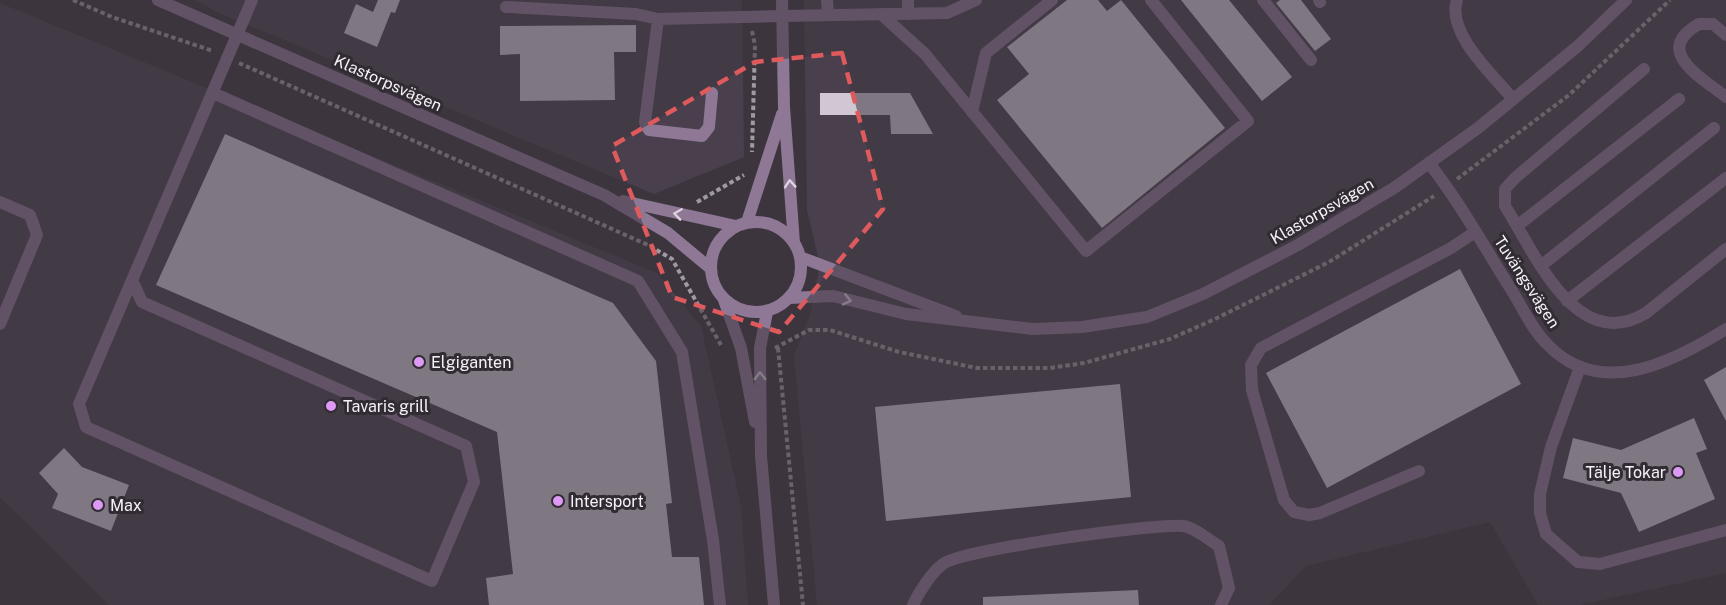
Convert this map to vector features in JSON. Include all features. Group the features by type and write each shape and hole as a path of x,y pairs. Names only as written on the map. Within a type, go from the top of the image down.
{"street":[{"name":"Klastorpsvägen","path":"158,0 604,195 669,233 710,268"},
{"path":"132,280 142,302 466,446 474,482 432,581 86,427 79,404 132,280 228,58 252,0"},
{"path":"782,0 784,107 794,243"},
{"path":"827,0 828,15"},
{"path":"908,0 908,14"},
{"path":"506,7 636,14 658,19 750,15 947,13 976,0"},
{"path":"972,112 986,53 1052,0"},
{"path":"881,14 925,54 1086,252 1248,121 1151,0"},
{"path":"1263,0 1311,60"},
{"path":"1457,0 1453,11 1462,36 1513,99"},
{"name":"Klastorpsvägen","path":"789,298 833,296 906,314 980,325 1033,329 1082,327 1147,317 1203,294 1298,245 1394,188 1513,99 1578,46 1626,0"},
{"path":"658,19 645,122 649,130 702,136 709,127 712,93"},
{"path":"1726,35 1713,24 1699,24 1692,28 1679,44 1678,52 1682,60 1726,97"},
{"path":"1644,69 1515,178 1505,189 1505,206 1567,301 1582,314 1596,322 1608,325 1633,320 1726,249"},
{"path":"213,93 638,281 682,352 713,540 720,605"},
{"path":"1517,226 1679,99"},
{"path":"761,456 741,348 723,299 714,284 710,268 717,243 741,224 784,107"},
{"path":"1542,265 1714,128"},
{"name":"Tuvängsvägen","path":"1429,164 1447,187 1536,330 1562,357 1580,367 1601,373 1642,370 1693,350 1726,329"},
{"path":"1567,301 1726,178"},
{"name":"Klastorpsvägen","path":"604,195 664,212 741,224"},
{"path":"0,202 30,215 38,235 0,324"},
{"path":"723,299 745,311 766,312 789,298 797,287 801,273 800,257 794,243 784,231 770,224 741,224"},
{"path":"1419,471 1320,513 1309,515 1294,512 1284,500 1252,390 1251,365 1261,348 1451,248 1475,232"},
{"name":"Klastorpsvägen","path":"800,257 980,325"},
{"path":"766,312 760,348 761,456 774,605"},
{"path":"1580,367 1551,447 1540,494 1540,513 1546,534 1578,562 1600,564 1726,530"},
{"path":"913,605 917,595 943,563 989,551 1108,532 1185,525 1219,546 1229,588 1221,605"}],"path":[{"path":"73,0 112,17 180,38 228,58 648,245 672,259 723,348 741,348"},
{"path":"750,15 755,45 752,152"},
{"path":"760,348 778,348 803,605"}],"highlighted area":[{"path":"842,53 883,209 779,332 672,297 612,146 755,62"}],"shaded area":[{"path":"195,0 742,0 744,157 654,194 219,13"},
{"path":"804,0 1726,0 1726,573 1580,605 1538,605 1490,522 1306,566 1269,605 817,605 794,356 810,314 820,265 807,210"},
{"path":"0,3 657,273 701,326 741,507 748,605 109,605 0,497"}],"building":[{"path":"378,0 400,0 395,13 391,12 377,47 344,33 356,4 373,12"},
{"path":"1067,0 1098,0 1107,11 1121,0 1225,128 1102,228 997,100 1029,74 1007,47"},
{"path":"1181,0 1229,0 1292,77 1262,101"},
{"path":"1280,0 1301,0 1331,39 1315,51 1276,3"},
{"path":"636,25 636,52 614,52 615,100 520,101 520,54 500,55 500,26"},
{"path":"820,93 910,93 933,134 891,134 890,115 820,115"},
{"path":"225,134 613,303 656,361 672,503 666,504 672,557 699,557 704,605 489,605 486,578 513,574 497,432 156,285"},
{"path":"1460,269 1521,384 1327,488 1266,373"},
{"path":"1726,367 1726,421 1704,380"},
{"path":"1120,384 1131,497 886,521 875,407"},
{"path":"1694,418 1707,449 1696,453 1715,499 1639,532 1621,493 1563,478 1573,438 1621,450"},
{"path":"64,448 82,467 129,485 111,531 52,508 58,494 39,473"},
{"path":"1138,590 1139,605 983,605 983,597"}],"place":[{"name":"Elgiganten","path":"419,362"},
{"name":"Tavaris grill","path":"331,406"},
{"name":"Tälje Tokar","path":"1678,472"},
{"name":"Intersport","path":"558,501"},
{"name":"Max","path":"98,505"}]}
